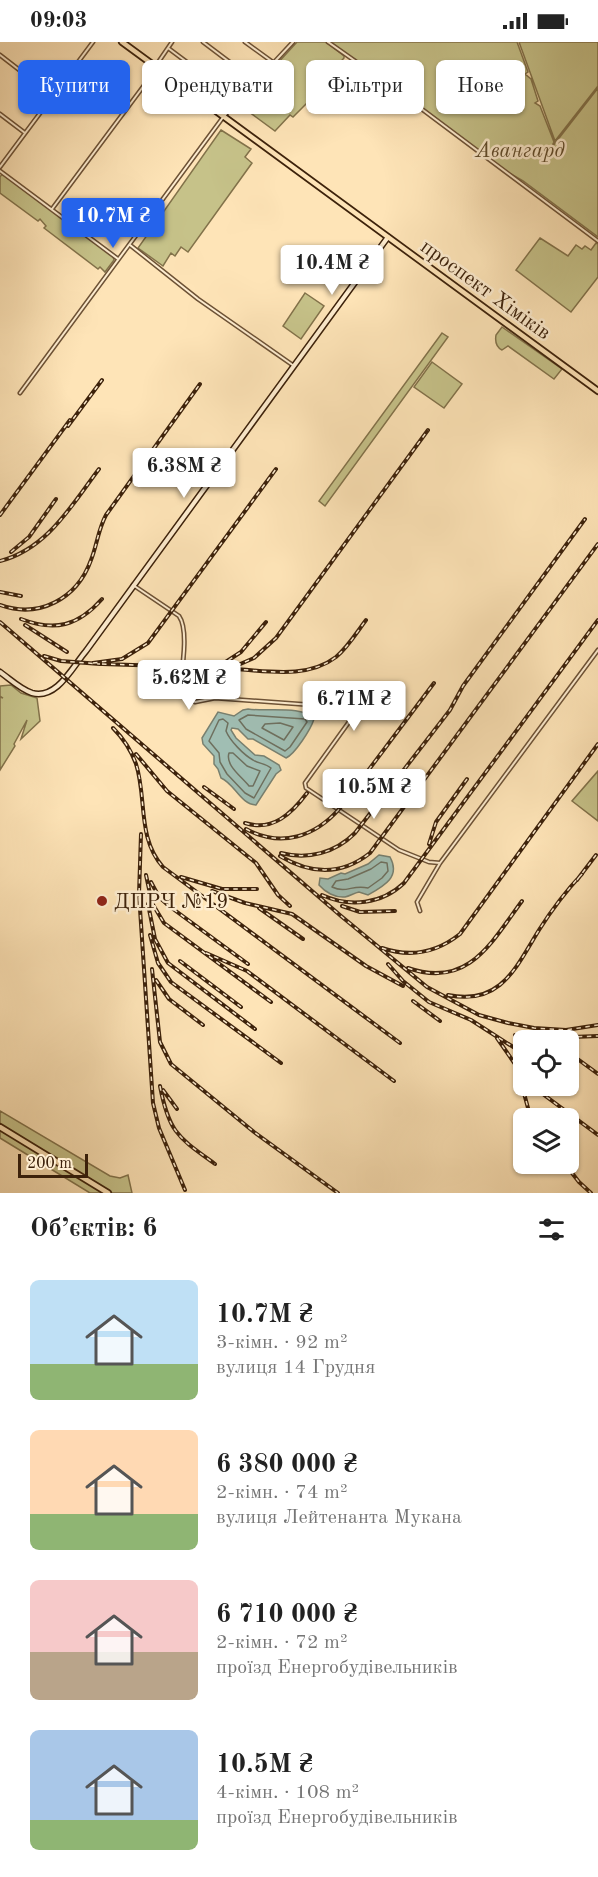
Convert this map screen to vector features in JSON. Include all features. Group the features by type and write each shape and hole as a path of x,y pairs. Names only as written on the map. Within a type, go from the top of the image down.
{"main road":[{"name":"проспект Хіміків","path":"122,42 146,60"},
{"name":"проспект Хіміків","path":"219,114 598,391"},
{"path":"0,672 31,692 41,694 54,689 86,651 388,237"},
{"path":"0,1127 108,1193"}],"street":[{"path":"80,60 93,42"},
{"path":"161,60 172,42"},
{"path":"203,42 227,60"},
{"path":"245,42 270,60"},
{"path":"328,42 399,92 598,241"},
{"path":"276,60 290,43"},
{"path":"168,48 184,60"},
{"path":"0,56 18,70"},
{"path":"52,209 142,87"},
{"path":"0,167 39,114"},
{"path":"20,393 226,114"},
{"path":"1,116 25,133"},
{"path":"0,171 119,259"},
{"path":"130,245 198,298 294,366"},
{"path":"133,585 179,616 182,621 184,631 180,687 184,697 195,702 215,698 340,707 348,704 354,707 354,715 305,783 306,788 399,850 429,862 440,863"},
{"path":"420,911 417,902 440,863 598,650"}],"green space":[{"path":"297,42 326,42 344,56 342,60 306,60 306,104 293,117 290,115 275,131 252,114 294,114 294,60 281,60"},
{"name":"Авангард","path":"329,42 517,42 524,60 436,60 436,114 525,114 525,74 531,79 538,101 535,103 540,106 554,142 549,151 598,88 598,237 523,181 510,175 424,109 424,60 356,60"},
{"path":"519,42 598,42 598,86 555,141"},
{"path":"221,130 251,149 245,157 252,163 188,252 181,247 175,256 171,253 163,266 138,248"},
{"path":"2,174 113,256 114,260 105,272 44,228 46,226 40,219 38,221 0,193"},
{"path":"540,238 568,256 576,245 582,249 585,246 591,250 596,243 598,244 598,277 571,312 516,270"},
{"path":"305,293 324,306 301,339 283,326"},
{"path":"502,327 562,369 554,379 508,346 502,350 498,347 496,335"},
{"path":"442,333 448,337 325,506 319,501"},
{"path":"432,362 462,384 444,408 414,387"},
{"path":"11,685 21,693 37,698 40,721 21,739 27,720 0,770 0,697 3,698 0,696 0,686"},
{"path":"598,771 598,821 572,801"},
{"path":"0,1111 110,1176 120,1178 128,1175 132,1193 90,1193 0,1138"}],"water":[{"path":"248,709 293,710 314,719 302,741 286,758 253,739 248,739 238,729 232,728 236,738 255,755 264,756 279,765 281,770 256,805 242,798 221,778 214,764 214,756 203,744 202,738 218,712 234,716"},
{"path":"379,855 390,857 393,864 392,875 385,884 368,895 359,892 338,897 319,885 320,878 328,879 341,873 345,874 368,864"}],"railway":[{"path":"68,426 102,380"},
{"path":"0,605 15,609 42,607 66,595 76,585 85,574 106,515 200,384"},
{"path":"0,515 70,420"},
{"path":"102,664 226,668 254,658 276,638 428,430"},
{"path":"0,561 17,555 45,536 68,511 99,469"},
{"path":"93,663 122,659 148,643 276,469"},
{"path":"11,552 29,537 56,499"},
{"path":"281,853 301,856 321,853 339,846 355,833 450,710 463,686 585,519"},
{"path":"280,856 303,866 325,870 348,866 370,853 598,544"},
{"path":"0,592 21,596"},
{"path":"21,619 45,625 65,624 84,615 102,599"},
{"path":"235,669 287,672 325,664 336,657 366,620"},
{"path":"322,895 344,902 365,902 386,896 404,883 598,620"},
{"path":"0,622 341,916 427,987 479,1015 508,1023 534,1028 566,1030 598,1025"},
{"path":"221,665 241,652 266,622"},
{"path":"25,625 67,652"},
{"path":"44,656 61,661 100,664"},
{"path":"246,829 259,835 285,838 297,836 320,826 340,808 434,683"},
{"path":"113,728 126,744 136,764 149,843 163,867 400,1043"},
{"path":"382,948 403,953 423,952 442,946 460,934 598,744"},
{"path":"136,754 167,791 256,863 278,895 290,906"},
{"path":"429,844 436,822 467,779"},
{"path":"204,787 234,809"},
{"path":"245,823 255,825 273,823 288,814 307,793"},
{"path":"141,834 139,894 153,1103 159,1128 185,1190"},
{"path":"577,880 596,855"},
{"path":"448,995 466,997 481,995 505,981 554,908 582,874"},
{"path":"146,875 152,903 164,923 271,1002"},
{"path":"181,877 222,889 257,889"},
{"path":"151,882 159,897 169,906 248,964"},
{"path":"212,891 245,903 292,914 366,966 403,986"},
{"path":"408,968 429,973 447,972 462,967 488,946 522,901"},
{"path":"148,904 155,939 168,963 255,1029"},
{"path":"342,906 360,912 395,911"},
{"path":"259,908 303,939"},
{"path":"150,935 158,963 171,982 281,1063"},
{"path":"206,953 247,971 394,1081"},
{"path":"180,961 241,1007"},
{"path":"388,964 403,981 429,1002 471,1020 513,1047"},
{"path":"152,969 160,1042 171,1064 254,1132 338,1193"},
{"path":"156,980 169,999 203,1025"},
{"path":"413,1001 440,1021"},
{"path":"579,1037 598,1036"},
{"path":"497,1038 513,1061"},
{"path":"579,1060 598,1074"},
{"path":"160,1086 167,1114 177,1132 192,1147 215,1164"},
{"path":"163,1090 177,1109"},
{"path":"525,1096 528,1108"},
{"path":"545,1096 598,1135"},
{"path":"573,1174 591,1193"}],"place":[{"name":"ДПРЧ №19","path":"102,901"}]}
